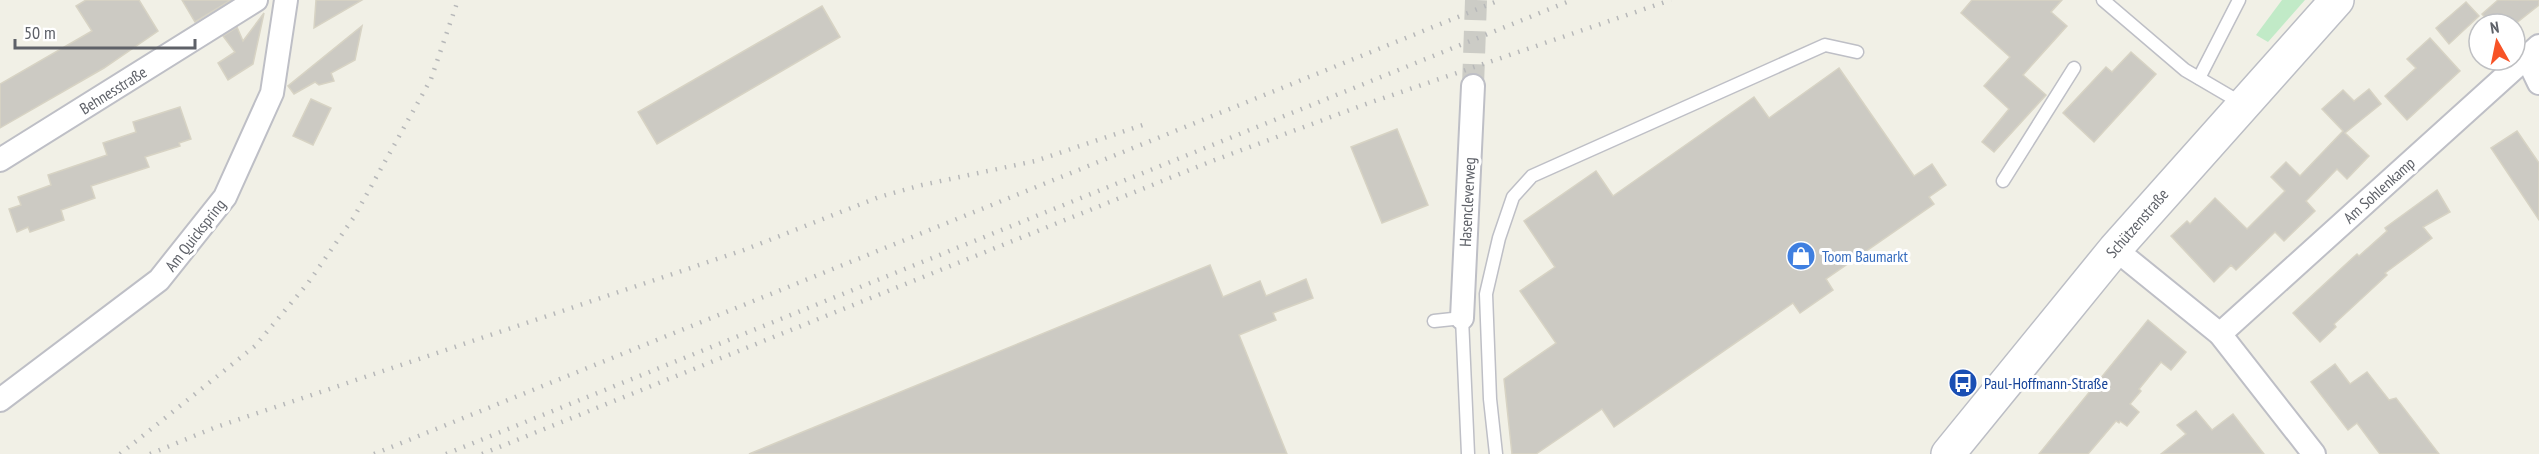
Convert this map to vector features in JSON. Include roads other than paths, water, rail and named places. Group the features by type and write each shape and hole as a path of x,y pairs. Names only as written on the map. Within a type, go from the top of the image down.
{"main road":[{"name":"Schützenstraße","path":"1948,454 2115,249 2337,0"}],"street":[{"name":"Behnesstraße","path":"0,160 256,0"},
{"name":"Am Quickspring","path":"0,400 159,280 225,197 272,93 286,0"},
{"path":"2532,51 2539,82"},
{"name":"Am Sohlenkamp","path":"2220,334 2532,51"},
{"name":"Hasencleverweg","path":"1462,318 1473,86"},
{"path":"2115,249 2220,334 2314,454"}],"lane":[{"path":"2103,0 2185,70 2244,105"},
{"path":"2199,78 2239,0"},
{"path":"1496,454 1490,399 1485,294 1499,238 1513,196 1532,176 1825,45 1857,52"},
{"path":"2003,181 2074,68"},
{"path":"1434,321 1462,318"},
{"name":"Hasencleverweg","path":"1462,318 1468,454"}],"tunnel":[{"path":"1473,86 1476,0"}],"railway":[{"path":"120,454 255,346 308,283 354,217 431,79 458,0"},
{"path":"374,454 1500,0"},
{"path":"446,454 1572,0"},
{"path":"482,454 1212,161 1366,104 1671,0"},
{"path":"150,454 216,427 744,250 879,197 922,185 1035,161 1146,124"}],"place":[{"name":"Toom Baumarkt","path":"1801,256"},
{"name":"Paul-Hoffmann-Straße","path":"1963,383"}]}
